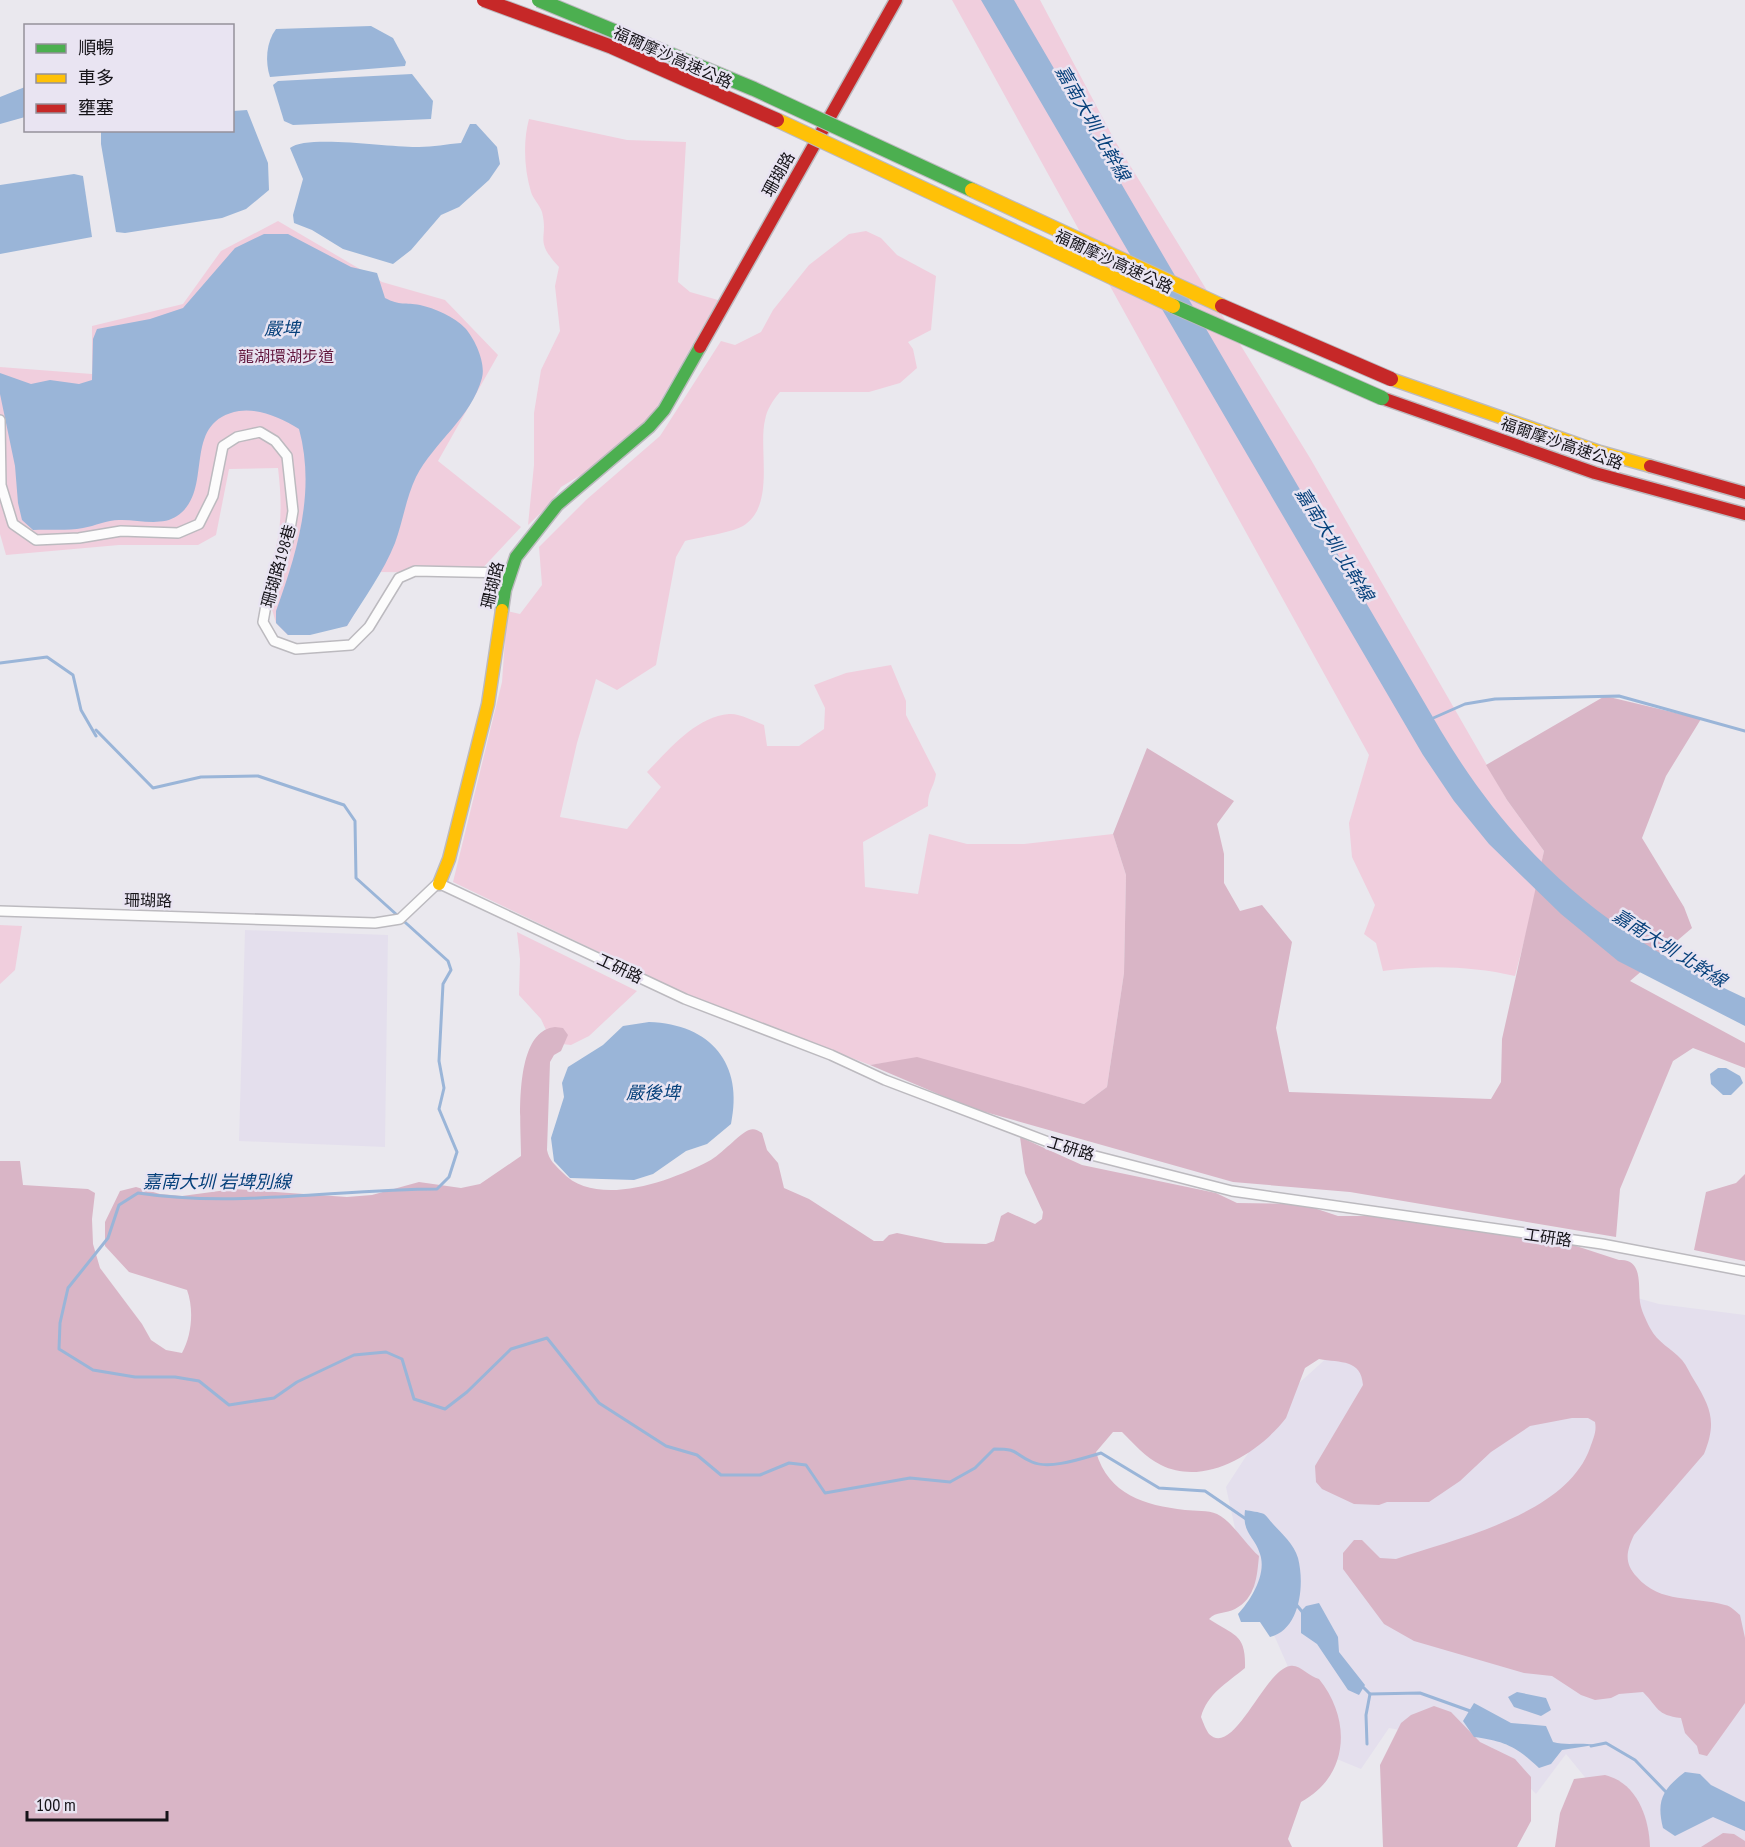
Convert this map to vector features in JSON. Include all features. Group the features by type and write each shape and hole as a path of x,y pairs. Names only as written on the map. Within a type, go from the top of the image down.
{"main road":[{"name":"福爾摩沙高速公路","path":"484,0 623,52 761,113 1180,309 1382,398 1595,473 1745,514"},
{"name":"福爾摩沙高速公路","path":"539,0 630,34 764,92 1281,335 1390,379 1600,452 1745,493"},
{"name":"珊瑚路","path":"439,884 449,859 488,704 494,677 503,598 510,573 522,547 553,508 580,482 649,427 664,410 896,0"}],"street":[{"name":"珊瑚路198巷","path":"0,420 1,485 14,524 36,540 79,538 121,531 178,533 199,524 213,496 223,446 237,437 260,432 275,441 287,456 293,510 288,541 267,594 263,622 273,641 296,649 351,645 369,627 399,578 416,571 510,573"},
{"name":"珊瑚路","path":"0,911 375,923 400,919 410,907 439,884"},
{"name":"工研路","path":"439,884 685,999 831,1056 895,1084 1064,1148 1232,1191 1602,1244 1745,1271"}],"shaded area":[{"path":"1605,696 1701,719 1666,776 1642,838 1684,907 1692,928 1630,981 1745,1043 1745,1068 1693,1048 1673,1061 1620,1189 1616,1237 1350,1192 1233,1182 971,1108 870,1065 917,1057 1084,1104 1107,1087 1124,973 1126,875 1113,834 1147,748 1234,801 1217,824 1224,854 1224,883 1240,911 1262,905 1292,942 1276,1028 1289,1092 1491,1099 1501,1082 1502,1039 1544,851 1507,800 1486,765"},
{"path":"245,930 388,935 385,1147 239,1141"},
{"path":"555,1027 563,1028 568,1035 561,1051 554,1055 550,1062 547,1150 551,1160 562,1172 577,1183 594,1189 634,1188 675,1176 709,1161 745,1132 754,1129 762,1133 767,1150 778,1163 784,1188 809,1199 874,1241 883,1241 889,1235 897,1233 945,1243 986,1244 994,1241 1001,1216 1008,1212 1035,1224 1042,1219 1043,1212 1025,1173 1020,1137 1082,1165 1216,1193 1237,1203 1302,1204 1338,1216 1377,1216 1411,1222 1436,1222 1461,1229 1567,1243 1632,1263 1638,1274 1641,1305 1648,1325 1657,1338 1682,1360 1705,1399 1711,1424 1704,1454 1634,1535 1629,1547 1628,1562 1637,1577 1656,1592 1678,1598 1713,1602 1727,1606 1740,1615 1745,1638 1745,1703 1707,1756 1699,1754 1697,1746 1685,1733 1681,1718 1662,1713 1643,1692 1619,1694 1611,1698 1595,1700 1581,1695 1552,1676 1524,1673 1414,1641 1384,1624 1343,1569 1343,1553 1354,1540 1362,1540 1380,1558 1396,1559 1507,1521 1558,1491 1577,1471 1590,1448 1595,1432 1595,1422 1588,1418 1572,1418 1530,1426 1491,1452 1460,1481 1429,1502 1354,1504 1322,1489 1316,1482 1315,1466 1363,1385 1354,1366 1319,1359 1305,1368 1286,1418 1275,1431 1246,1454 1230,1463 1195,1472 1178,1471 1150,1458 1122,1432 1113,1432 1096,1452 1102,1467 1119,1488 1142,1501 1156,1505 1217,1514 1228,1522 1259,1556 1254,1586 1247,1599 1235,1609 1209,1619 1232,1633 1241,1642 1245,1668 1213,1695 1204,1709 1201,1717 1209,1734 1219,1738 1229,1734 1270,1682 1280,1671 1290,1666 1297,1667 1319,1679 1330,1695 1337,1712 1340,1729 1340,1746 1336,1762 1329,1778 1317,1791 1301,1802 1288,1839 1292,1847 0,1847 0,1161 20,1161 23,1185 88,1189 95,1193 92,1219 93,1244 100,1268 142,1324 151,1340 166,1350 182,1353 191,1322 191,1305 187,1290 129,1272 105,1246 105,1222 120,1191 136,1187 160,1194 182,1196 234,1189 347,1197 372,1195 419,1182 461,1188 480,1184 521,1156 520,1103 525,1061 532,1044 541,1032"},
{"path":"1745,1174 1745,1261 1694,1250 1706,1192 1736,1183"},
{"path":"1576,1281 1659,1304 1745,1315 1745,1847 1642,1847 1566,1754 1536,1794 1491,1747 1389,1728 1361,1769 1327,1755 1243,1565 1226,1487 1286,1395 1342,1344"},
{"path":"1434,1706 1451,1712 1480,1742 1515,1759 1531,1777 1531,1821 1517,1847 1383,1847 1380,1765 1401,1723 1411,1715"},
{"path":"1605,1775 1616,1779 1633,1793 1644,1813 1650,1847 1555,1847 1560,1813 1574,1779"},
{"path":"1723,1833 1734,1834 1745,1841 1745,1847 1701,1847"}],"green space":[{"path":"952,0 1040,0 1115,141 1310,458 1507,800 1544,851 1533,907 1515,976 1449,967 1383,971 1376,943 1364,934 1375,905 1352,857 1349,823 1369,755"},
{"path":"529,119 627,140 686,142 678,282 690,292 718,300 654,412 631,436 589,470 561,487 547,507 528,525 534,465 534,413 541,370 560,331 555,286 559,267 546,251 543,240 542,212 532,195 527,174 525,146"},
{"name":"嚴埤","path":"278,221 382,282 445,300 498,355 438,461 521,527 478,573 379,572 347,626 288,635 276,623 264,582 278,540 280,526 278,468 229,469 216,535 198,545 119,545 6,555 0,534 0,367 92,374 92,326 183,304 221,251"},
{"path":"866,231 881,238 897,255 936,276 931,330 908,342 913,349 917,368 900,383 869,392 780,392 777,395 765,420 763,491 753,517 743,526 685,541 676,557 656,665 617,690 596,679 577,743 560,817 627,829 661,787 647,772 684,736 705,721 717,716 737,715 764,725 767,746 799,746 824,729 825,708 814,685 846,673 891,665 906,701 906,715 936,774 928,806 863,842 865,887 918,894 929,834 967,844 1024,844 1113,834 1126,875 1124,973 1107,1087 1084,1104 917,1058 870,1065 690,996 453,882 502,682 507,611 520,614 542,585 539,547 586,500 660,436 721,341 735,345 761,332 773,310 809,265 849,234"},
{"path":"0,925 22,926 15,970 0,984"},
{"path":"517,932 637,991 589,1036 571,1045 552,1043 541,1019 519,995 520,959"}],"water":[{"path":"981,0 1014,0 1441,731 1502,819 1571,889 1610,920 1651,948 1745,998 1745,1026 1618,961 1561,914 1489,844 1454,801 1423,755"},
{"path":"371,26 393,38 406,62 405,66 270,77 267,52 276,29"},
{"path":"412,74 433,101 431,119 293,125 284,121 273,85 278,81"},
{"path":"24,87 24,117 0,124 0,97"},
{"path":"247,110 268,163 269,190 246,209 222,218 125,233 116,232 101,132 234,132 234,111"},
{"path":"470,124 476,124 497,147 500,164 489,180 459,207 441,215 411,250 393,264 343,249 312,230 294,223 293,215 303,179 290,148 314,142 407,147 461,143"},
{"path":"74,174 83,176 92,237 0,254 0,185"},
{"name":"嚴埤","path":"264,234 288,234 351,267 377,273 385,298 399,303 426,306 450,317 469,333 479,352 483,372 470,405 432,452 416,477 390,554 347,626 310,635 288,635 276,623 276,611 297,544 305,499 306,475 299,429 262,412 239,411 221,418 209,428 203,442 195,490 188,504 171,519 156,522 114,520 77,529 33,530 22,520 15,466 0,394 0,373 31,384 50,380 79,384 92,380 93,339 97,329 150,319 183,308 235,248"},
{"name":"嚴後埤","path":"649,1022 671,1024 690,1030 706,1039 718,1051 727,1066 732,1083 734,1102 731,1124 707,1144 686,1151 653,1174 634,1180 570,1178 554,1161 551,1138 564,1097 562,1083 568,1067 603,1045 623,1026"},
{"path":"1718,1068 1726,1068 1740,1076 1743,1083 1731,1095 1723,1095 1711,1084 1710,1074"},
{"path":"1245,1510 1265,1515 1291,1544 1298,1558 1301,1581 1298,1605 1288,1626 1280,1633 1270,1637 1260,1622 1241,1622 1238,1614 1253,1594 1260,1578 1262,1562 1258,1548 1245,1524"},
{"path":"1319,1603 1338,1637 1339,1652 1365,1685 1359,1695 1348,1690 1317,1644 1301,1633 1301,1611 1306,1606"},
{"path":"1517,1692 1546,1698 1551,1710 1541,1716 1514,1707 1508,1697"},
{"path":"1474,1703 1511,1723 1546,1726 1553,1742 1594,1745 1562,1750 1551,1764 1539,1768 1510,1746 1474,1737 1463,1721"},
{"path":"1685,1772 1700,1774 1711,1785 1745,1802 1745,1831 1713,1817 1675,1836 1663,1828 1660,1810 1663,1796 1671,1784"}],"waterway":[{"name":"嘉南大圳 岩埤別線","path":"0,663 47,657 73,675 81,710 96,736"},
{"path":"1431,719 1465,704 1495,699 1619,696 1745,731"},
{"name":"嘉南大圳 岩埤別線","path":"96,730 153,788 201,777 258,776 344,805 355,821 356,878 448,961 451,970 443,984 439,1061 444,1088 439,1109 457,1152 449,1177 437,1189 212,1199 138,1193 119,1205 108,1238 68,1288 60,1323 59,1349 93,1370 135,1377 175,1377 199,1381 229,1405 274,1398 297,1382 354,1355 386,1352 402,1359 414,1399 445,1409 467,1392 511,1349 547,1338 599,1403 666,1446 697,1455 721,1475 760,1475 789,1463 806,1465 825,1493 910,1478 950,1482 975,1468 994,1449 1012,1451 1032,1462 1048,1465 1101,1453 1159,1488 1205,1491 1246,1519"},
{"name":"嘉南大圳 岩埤別線","path":"1295,1603 1304,1614"},
{"name":"嘉南大圳 岩埤別線","path":"1363,1687 1370,1694 1420,1693 1473,1712"},
{"path":"1367,1744 1366,1715 1370,1694"},
{"name":"嘉南大圳 岩埤別線","path":"1591,1746 1606,1743 1635,1760 1666,1792"}],"traffic: fast":[{"path":"539,0 754,89 972,190"},
{"path":"1173,306 1382,398"},
{"path":"502,610 505,590 516,557 557,505 649,427 664,410 700,347"}],"traffic: slow":[{"path":"777,120 1173,306"},
{"path":"972,190 1222,306"},
{"path":"1391,379 1600,452 1650,466"},
{"path":"439,884 449,859 488,704 502,610"}],"traffic: jam":[{"path":"484,0 612,47 777,120"},
{"path":"700,347 896,0"},
{"path":"1222,306 1391,379"},
{"path":"1382,398 1595,473 1745,514"},
{"path":"1650,466 1745,493"}],"water label":[{"name":"嘉南大圳 北幹線","path":"1093,123"},
{"name":"嘉南大圳 北幹線","path":"1335,544"},
{"name":"嘉南大圳 北幹線","path":"1670,948"}],"park label":[{"name":"龍湖環湖步道","path":"286,356"}]}
